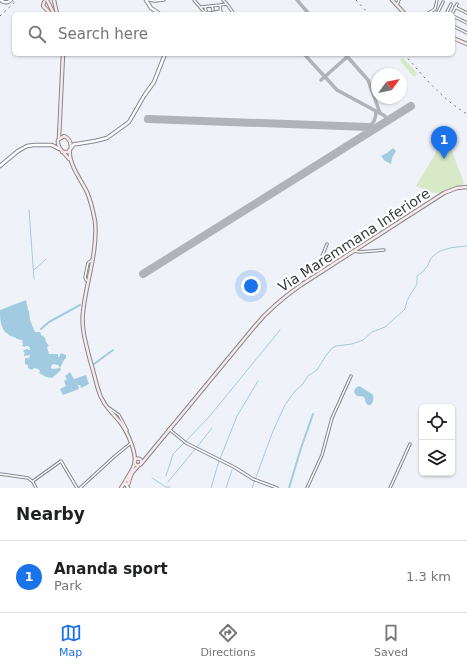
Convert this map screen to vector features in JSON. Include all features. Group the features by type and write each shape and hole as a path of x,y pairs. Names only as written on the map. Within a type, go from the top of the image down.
{"main road":[{"path":"48,12 43,6 44,2 47,0 53,12"},
{"path":"54,0 57,12"},
{"path":"392,0 403,12"},
{"path":"455,39 467,44"},
{"path":"63,56 59,149 71,162"},
{"path":"60,128 68,139 71,162 86,191 93,211 95,230 94,248 83,312 87,347 99,392 104,404 121,424 128,436 135,455 135,462 127,482 121,488"},
{"path":"59,140 64,136 68,139"},
{"path":"62,152 66,152 70,149"},
{"name":"Via Maremmana Inferiore","path":"127,482 140,464 244,338 273,307 297,288 444,193 457,188 467,187"},
{"name":"Via Maremmana Inferiore","path":"135,462 143,458 152,450"},
{"path":"135,455 141,461 140,464"},
{"path":"135,462 136,464 140,464"}],"street":[{"path":"1,0 5,2 11,0"},
{"path":"146,0 153,10 156,12"},
{"path":"149,0 164,0"},
{"path":"194,0 205,12"},
{"path":"223,0 233,12"},
{"path":"397,5 399,0"},
{"path":"431,12 434,10 437,0"},
{"path":"438,12 443,2"},
{"path":"201,7 227,4"},
{"path":"447,12 451,4"},
{"path":"453,12 457,4"},
{"path":"220,5 221,12"},
{"path":"212,6 213,12"},
{"path":"206,7 206,12"},
{"path":"455,7 467,13"},
{"path":"455,17 467,23"},
{"path":"455,27 467,33"},
{"path":"70,149 74,144 108,138 130,121 143,97 154,82 165,56"},
{"path":"68,139 77,144"},
{"path":"52,146 59,140"},
{"path":"0,166 25,146 52,146 59,149"},
{"path":"321,258 327,244"},
{"path":"354,251 384,250"},
{"path":"306,488 321,457 332,418 351,376"},
{"path":"104,404 116,412 122,419 128,436"},
{"path":"113,415 116,412"},
{"path":"173,425 172,428 174,433"},
{"path":"169,429 185,442 254,479 277,488"},
{"path":"166,433 174,433"},
{"path":"33,481 61,461 78,488 131,443"},
{"path":"390,488 410,444"},
{"path":"0,474 25,477 33,481 36,488"},
{"path":"127,482 129,488"}],"green space":[{"path":"402,58 404,59 417,73 416,76 413,76 400,60"},
{"path":"443,141 452,151 464,183 461,186 442,193 433,193 416,186"}],"water":[{"path":"393,148 396,151 392,158 391,164 385,161 381,156"},
{"path":"26,300 30,320 35,332 40,332 41,336 42,335 45,338 49,346 47,347 49,354 58,354 58,357 61,353 66,355 60,371 52,378 46,377 39,373 40,371 38,369 34,368 32,370 28,368 28,365 25,364 25,358 29,358 30,355 24,356 25,353 23,351 26,349 30,350 30,348 28,346 22,346 23,340 9,335 3,330 2,327 0,310","holes":["53,364 58,365 60,368 52,369 51,366"]},
{"path":"70,372 74,379 86,375 89,384 81,388 80,385 78,385 79,389 63,395 60,389 66,386 64,381 67,379 65,376"},
{"path":"359,386 373,395 372,404 368,405 364,397 355,394 354,390"}],"waterway":[{"path":"29,210 34,279"},
{"path":"252,488 273,431 285,405 308,376 317,370 332,348 363,340 372,332 385,327 405,309 407,301 417,284 417,276 426,268 433,256 447,249 467,246"},
{"path":"34,270 46,259"},
{"path":"41,329 49,322 80,305"},
{"path":"185,442 209,417 280,330"},
{"path":"94,364 113,350"},
{"path":"220,459 237,416 258,381"},
{"path":"289,488 313,414"},
{"path":"197,447 212,428"},
{"path":"166,476 173,454 184,443"},
{"path":"168,482 196,448"},
{"path":"211,488 219,461"},
{"path":"226,488 232,470"},
{"path":"152,478 166,487 170,487"}],"taxiway":[{"path":"297,0 307,12"},
{"path":"306,56 337,90 385,116 387,121"},
{"path":"347,56 368,80 380,113"},
{"path":"321,80 347,57"},
{"path":"368,127 372,124 376,116 376,111"}],"runway":[{"path":"143,274 411,106"},
{"path":"148,119 368,127"}],"railway":[{"path":"0,16 17,0"},
{"path":"356,0 367,12"},
{"path":"406,56 441,94 467,114"}],"place":[{"name":"Ananda sport","path":"444,159"}]}
